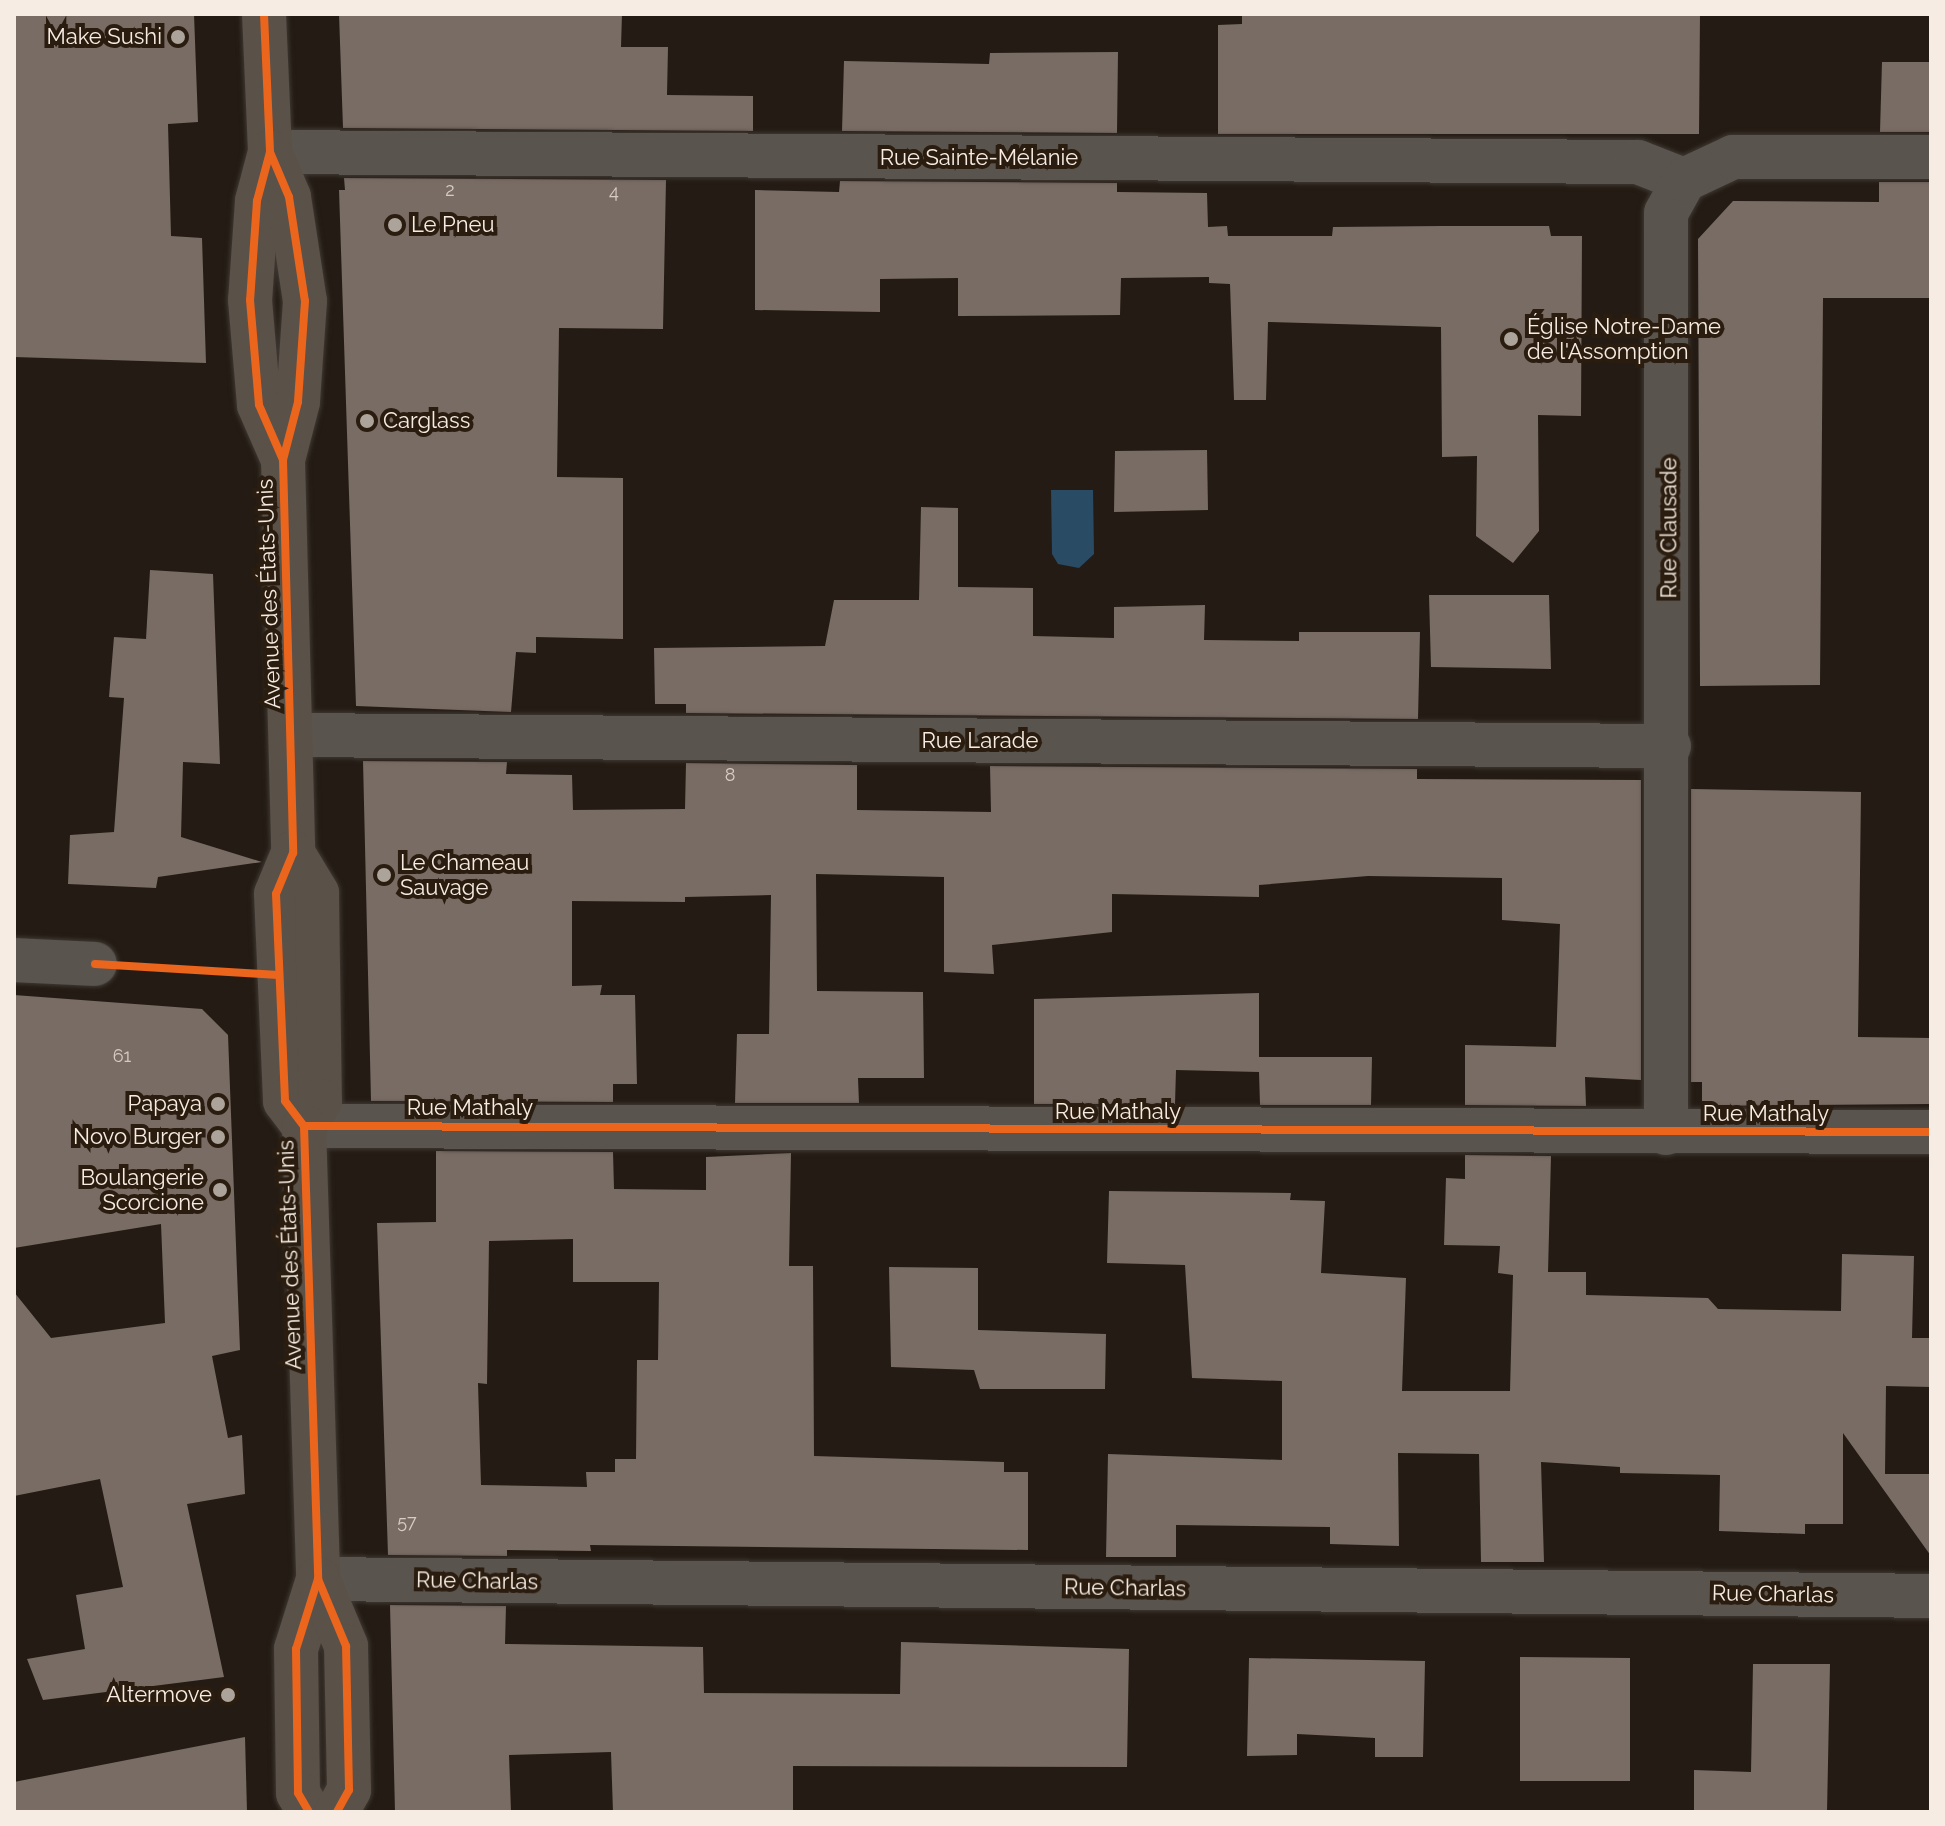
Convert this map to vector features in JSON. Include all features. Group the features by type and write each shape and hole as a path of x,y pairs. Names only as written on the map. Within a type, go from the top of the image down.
{"main road":[{"name":"Avenue des États-Unis","path":"264,14 270,152 257,201 250,300 259,405 283,460 293,853 276,894 285,1101 304,1126 318,1579 296,1649 298,1793 309,1812"},
{"name":"Avenue des États-Unis","path":"318,1579 346,1646 349,1790 337,1812"}],"street":[{"name":"Rue Sainte-Mélanie","path":"270,152 1638,162 1684,180"},
{"path":"1684,180 1733,157 1931,157"},
{"name":"Rue Clausade","path":"1666,1133 1669,746 1666,213 1684,180"},
{"name":"Rue Larade","path":"291,735 1669,746"},
{"path":"14,960 95,964"},
{"name":"Rue Mathaly","path":"304,1126 1931,1132"},
{"name":"Rue Charlas","path":"318,1579 1931,1596"}],"water":[{"path":"1051,490 1093,490 1094,554 1079,568 1058,564 1052,554"}],"building":[{"path":"14,14 194,14 198,122 168,124 171,236 202,238 206,363 14,357"},
{"path":"339,14 622,14 621,47 668,47 667,95 753,96 753,131 343,128"},
{"path":"1242,14 1700,14 1699,134 1218,134 1218,25 1242,24"},
{"path":"1118,52 1117,133 842,131 844,61 989,64 990,53"},
{"path":"1882,62 1931,62 1931,132 1880,132"},
{"path":"344,178 666,180 663,329 559,328 557,477 623,478 623,639 536,637 536,653 516,652 511,712 356,706 339,190 345,190"},
{"path":"840,181 1117,183 1117,192 1207,193 1208,227 1227,226 1228,236 1332,236 1333,227 1549,226 1551,236 1582,236 1581,416 1538,415 1539,531 1513,563 1476,536 1477,456 1442,457 1441,327 1268,322 1266,400 1234,400 1230,284 1209,283 1209,277 1121,278 1120,315 958,316 958,278 880,279 880,312 755,310 755,190 839,192"},
{"path":"1879,182 1931,182 1931,298 1823,298 1820,685 1700,686 1698,239 1733,201 1879,202"},
{"path":"1207,450 1208,510 1114,512 1115,451"},
{"path":"921,507 958,508 958,587 1033,588 1033,636 1114,638 1114,607 1205,605 1204,640 1299,641 1299,632 1420,632 1418,719 686,713 686,704 655,704 654,648 825,646 834,600 919,600"},
{"path":"150,570 213,574 220,764 183,762 181,837 262,862 158,877 156,888 68,884 70,835 114,832 124,698 109,697 114,637 146,639"},
{"path":"1429,595 1549,595 1551,669 1431,667"},
{"path":"363,761 507,762 506,774 572,775 573,810 685,809 686,763 857,765 857,810 991,812 990,766 1417,769 1417,779 1641,780 1641,1080 1585,1077 1586,1106 1465,1105 1465,1045 1556,1047 1560,924 1502,920 1502,878 1368,876 1259,885 1259,897 1112,894 1112,932 992,945 994,974 944,972 944,877 816,874 817,991 923,992 924,1078 858,1078 859,1103 735,1103 737,1034 769,1034 771,895 685,897 685,902 572,901 572,986 602,985 600,995 635,995 637,1084 613,1084 613,1102 371,1101"},
{"path":"1691,789 1861,792 1858,1037 1931,1038 1931,1104 1702,1106 1702,1082 1691,1082"},
{"path":"1259,993 1259,1057 1372,1057 1371,1105 1260,1105 1259,1072 1176,1070 1175,1104 1034,1104 1034,999"},
{"path":"14,995 202,1009 228,1035 240,1350 212,1356 228,1438 242,1435 245,1494 187,1504 224,1677 43,1700 27,1659 85,1649 76,1595 123,1587 100,1479 14,1496 14,1292 51,1338 165,1323 161,1224 14,1248"},
{"path":"436,1151 613,1152 614,1189 706,1190 706,1157 791,1153 789,1266 813,1266 814,1456 1004,1462 1004,1472 1028,1472 1028,1550 590,1545 591,1551 507,1550 507,1556 388,1555 377,1223 436,1222","holes":["573,1239 573,1282 659,1282 658,1360 637,1360 636,1459 615,1459 615,1472 586,1472 587,1487 481,1485 478,1383 487,1384 489,1241"]},
{"path":"1465,1155 1551,1156 1548,1272 1586,1272 1586,1295 1708,1298 1718,1309 1841,1311 1842,1254 1914,1256 1912,1338 1931,1338 1931,1387 1886,1386 1885,1474 1931,1474 1931,1556 1843,1433 1843,1524 1805,1524 1805,1534 1719,1531 1720,1475 1620,1473 1620,1467 1541,1462 1544,1562 1481,1562 1479,1454 1398,1453 1399,1546 1330,1544 1330,1527 1176,1525 1176,1557 1106,1557 1108,1454 1282,1460 1282,1381 1192,1378 1185,1265 1107,1263 1109,1191 1291,1193 1290,1200 1325,1201 1321,1273 1406,1278 1402,1391 1510,1391 1513,1275 1498,1273 1500,1246 1444,1245 1446,1178 1465,1179"},
{"path":"889,1267 978,1268 978,1330 1106,1334 1105,1389 980,1389 974,1370 891,1367"},
{"path":"390,1605 506,1606 505,1644 703,1647 704,1693 900,1694 901,1642 1129,1649 1127,1767 793,1766 793,1812 613,1812 611,1752 509,1755 511,1812 395,1812"},
{"path":"1520,1657 1630,1658 1630,1781 1520,1781"},
{"path":"1249,1658 1425,1661 1423,1757 1375,1757 1375,1738 1297,1734 1297,1755 1247,1756"},
{"path":"1753,1664 1830,1664 1827,1812 1694,1812 1694,1770 1751,1772"},
{"path":"245,1737 247,1812 14,1812 14,1782"}],"cycle path":[{"path":"264,14 270,152 257,201 250,300 259,405 283,460"},
{"path":"270,152 289,197 305,301 298,402 283,460 293,853 276,894 285,1101 304,1126 318,1579 296,1649 298,1793 309,1812"},
{"path":"95,964 279,975"},
{"path":"304,1126 1931,1132"},
{"path":"318,1579 346,1646 349,1790 337,1812"}],"place":[{"name":"Make Sushi","path":"178,37"},
{"name":"Le Pneu","path":"395,225"},
{"name":"Église Notre-Dame de l'Assomption","path":"1511,339"},
{"name":"Carglass","path":"367,421"},
{"name":"Le Chameau Sauvage","path":"384,875"},
{"name":"Papaya","path":"218,1104"},
{"name":"Novo Burger","path":"218,1137"},
{"name":"Boulangerie Scorcione","path":"220,1190"},
{"name":"Altermove","path":"228,1695"}]}
